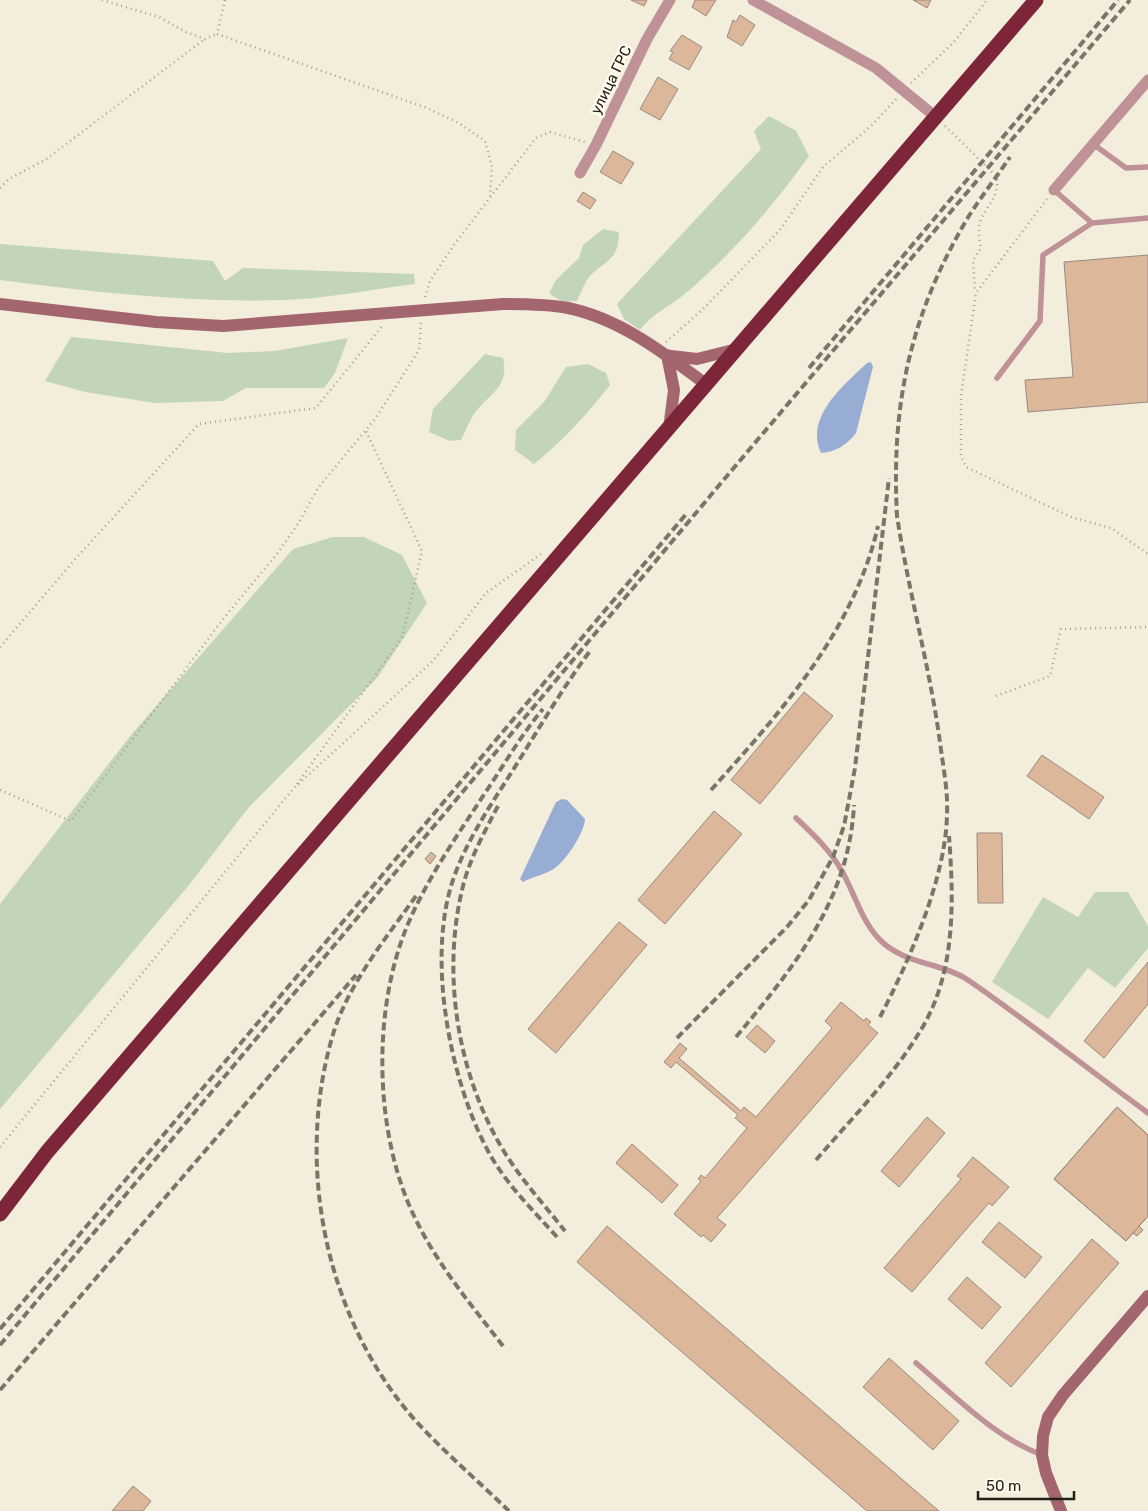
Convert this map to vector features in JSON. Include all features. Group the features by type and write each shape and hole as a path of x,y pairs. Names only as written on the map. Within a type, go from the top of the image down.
{"highway":[{"path":"0,1214 53,1144 937,118 1036,0"}],"street":[{"name":"улица ГРС","path":"580,173 596,145 647,39 670,0"},
{"path":"753,0 876,68 937,118"},
{"path":"1054,190 1148,80"},
{"path":"0,304 156,322 223,326 421,312 503,304 537,304 568,308 628,330 707,385"},
{"path":"662,352 697,359 738,348"},
{"path":"662,352 674,390 669,429"},
{"path":"1061,1511 1046,1473 1042,1455 1043,1436 1048,1417 1063,1395 1148,1296"}],"lane":[{"path":"1093,144 1126,168 1148,168"},
{"path":"1054,190 1092,223"},
{"path":"997,378 1040,321 1043,255 1092,223 1148,218"},
{"path":"796,818 822,843 833,857 843,872 865,919 879,938 893,951 966,978 1148,1113"},
{"path":"916,1363 1000,1433 1024,1448 1042,1455"}],"path":[{"path":"102,0 159,17 186,32 206,39"},
{"path":"217,34 225,0"},
{"path":"662,352 780,230 823,167 871,126 903,91 954,42 987,0"},
{"path":"0,188 9,179 45,160 206,39 217,34 426,108 459,123 485,141 492,167 490,197"},
{"path":"937,118 981,164 997,177 993,203 982,217 979,233 981,248 973,260 976,293 961,396 961,457 966,467 1071,517 1111,528 1148,554"},
{"path":"0,790 71,821 224,618 276,555 298,524 318,488 375,419 419,350 421,312 430,281 490,197 536,138 550,132 596,145"},
{"path":"976,293 1054,190"},
{"path":"0,647 78,556 199,424 316,408 394,314"},
{"path":"0,1147 293,789 402,638 422,551 365,429"},
{"path":"293,789 433,661 486,593 543,552"},
{"path":"996,696 1050,676 1061,629 1148,627"}],"green space":[{"path":"769,116 796,131 809,156 782,192 737,245 687,292 651,318 640,330 624,319 617,304 761,149 754,131"},
{"path":"603,229 619,232 617,248 611,258 590,276 577,301 562,302 549,293 556,280 579,258 583,245"},
{"path":"0,244 213,261 225,281 243,268 414,274 415,284 333,296 283,300 212,300 106,292 0,280"},
{"path":"71,337 228,353 275,351 348,338 335,373 324,388 246,388 223,401 155,403 85,392 45,381"},
{"path":"485,354 503,358 503,377 501,384 474,414 461,440 450,441 429,432 433,409"},
{"path":"588,364 606,373 610,385 574,427 534,464 515,450 516,430 544,402 566,367"},
{"path":"333,537 364,537 402,555 427,603 377,678 249,807 189,885 0,1109 0,904 131,735 293,549"},
{"path":"1095,892 1128,892 1148,926 1148,948 1115,988 1088,968 1048,1019 992,982 1043,897 1078,917"}],"water":[{"path":"871,362 873,367 856,433 840,447 821,453 817,440 822,414 838,391 867,363"},
{"path":"562,799 567,800 585,819 582,832 568,855 557,867 523,882 520,879 556,802"}],"building":[{"path":"631,0 647,0 644,6"},
{"path":"695,0 716,0 706,16 692,7"},
{"path":"913,0 931,0 927,8"},
{"path":"740,15 755,25 742,46 727,37 733,20 736,22"},
{"path":"682,35 702,47 689,70 669,59 673,52 670,51"},
{"path":"658,77 678,89 660,120 640,109"},
{"path":"613,151 634,163 621,184 600,172"},
{"path":"583,192 596,200 590,209 577,201"},
{"path":"1148,255 1148,402 1028,412 1025,380 1073,377 1064,262"},
{"path":"804,692 833,716 760,804 731,780"},
{"path":"1042,755 1104,797 1089,819 1027,776"},
{"path":"714,811 742,834 665,924 638,900"},
{"path":"977,833 1002,833 1003,903 978,903"},
{"path":"431,852 436,856 430,864 425,859"},
{"path":"619,922 647,945 556,1053 528,1029"},
{"path":"1148,962 1148,1004 1104,1058 1084,1041"},
{"path":"841,1002 864,1021 866,1018 871,1022 868,1025 878,1033 717,1218 726,1225 711,1242 703,1235 701,1237 674,1214 701,1181 698,1179 701,1175 705,1178 747,1128 735,1118 738,1115 676,1062 671,1068 664,1062 680,1043 687,1049 679,1058 741,1111 744,1107 756,1117 832,1028 825,1021"},
{"path":"757,1025 775,1041 765,1053 746,1037"},
{"path":"1117,1107 1148,1135 1148,1216 1126,1241 1054,1179"},
{"path":"1117,1107 1148,1135 1148,1216 1139,1226 1143,1230 1137,1236 1133,1233 1126,1241 1054,1179"},
{"path":"927,1117 945,1133 899,1187 881,1171"},
{"path":"632,1144 678,1185 662,1203 616,1163"},
{"path":"973,1157 1009,1187 992,1206 989,1203 912,1292 884,1268 961,1179 957,1176"},
{"path":"999,1222 1042,1257 1025,1278 982,1242"},
{"path":"607,1226 939,1511 867,1511 577,1262"},
{"path":"1092,1239 1119,1263 1011,1387 985,1363"},
{"path":"967,1277 1001,1307 982,1329 948,1299"},
{"path":"889,1358 959,1421 933,1450 863,1387"},
{"path":"133,1486 151,1501 143,1511 112,1511"}],"railway":[{"path":"809,368 1118,0"},
{"path":"0,1345 721,483 1130,0"},
{"path":"880,1017 903,971 933,892 945,839 947,814 946,782 937,721 897,516 897,436 901,398 918,326 947,255 977,203 1010,157"},
{"path":"677,1038 787,927 809,900 833,857 844,826 855,768 889,478"},
{"path":"0,1329 687,513"},
{"path":"711,790 788,700 833,635 851,601 867,564 878,526"},
{"path":"557,1237 502,1173 487,1149 474,1120 452,1052 442,978 442,942 446,908 454,877 467,847 553,706 590,651"},
{"path":"503,1346 436,1255 417,1222 403,1189 392,1152 386,1114 382,1074 383,1034 388,995 396,958 416,907 454,841 520,740 543,709"},
{"path":"736,1037 798,958 830,902 842,871 850,839 854,805"},
{"path":"498,806 478,845 463,886 457,918 454,951 457,1018 472,1083 484,1114 506,1155 565,1231"},
{"path":"816,1160 896,1066 919,1033 931,1011 940,987 950,938 952,886 949,836"},
{"path":"416,896 359,978 349,995 334,1031 322,1081 317,1132 318,1184 325,1235 339,1285 358,1333 383,1378 425,1431 509,1511"},
{"path":"0,1390 356,975"}]}
